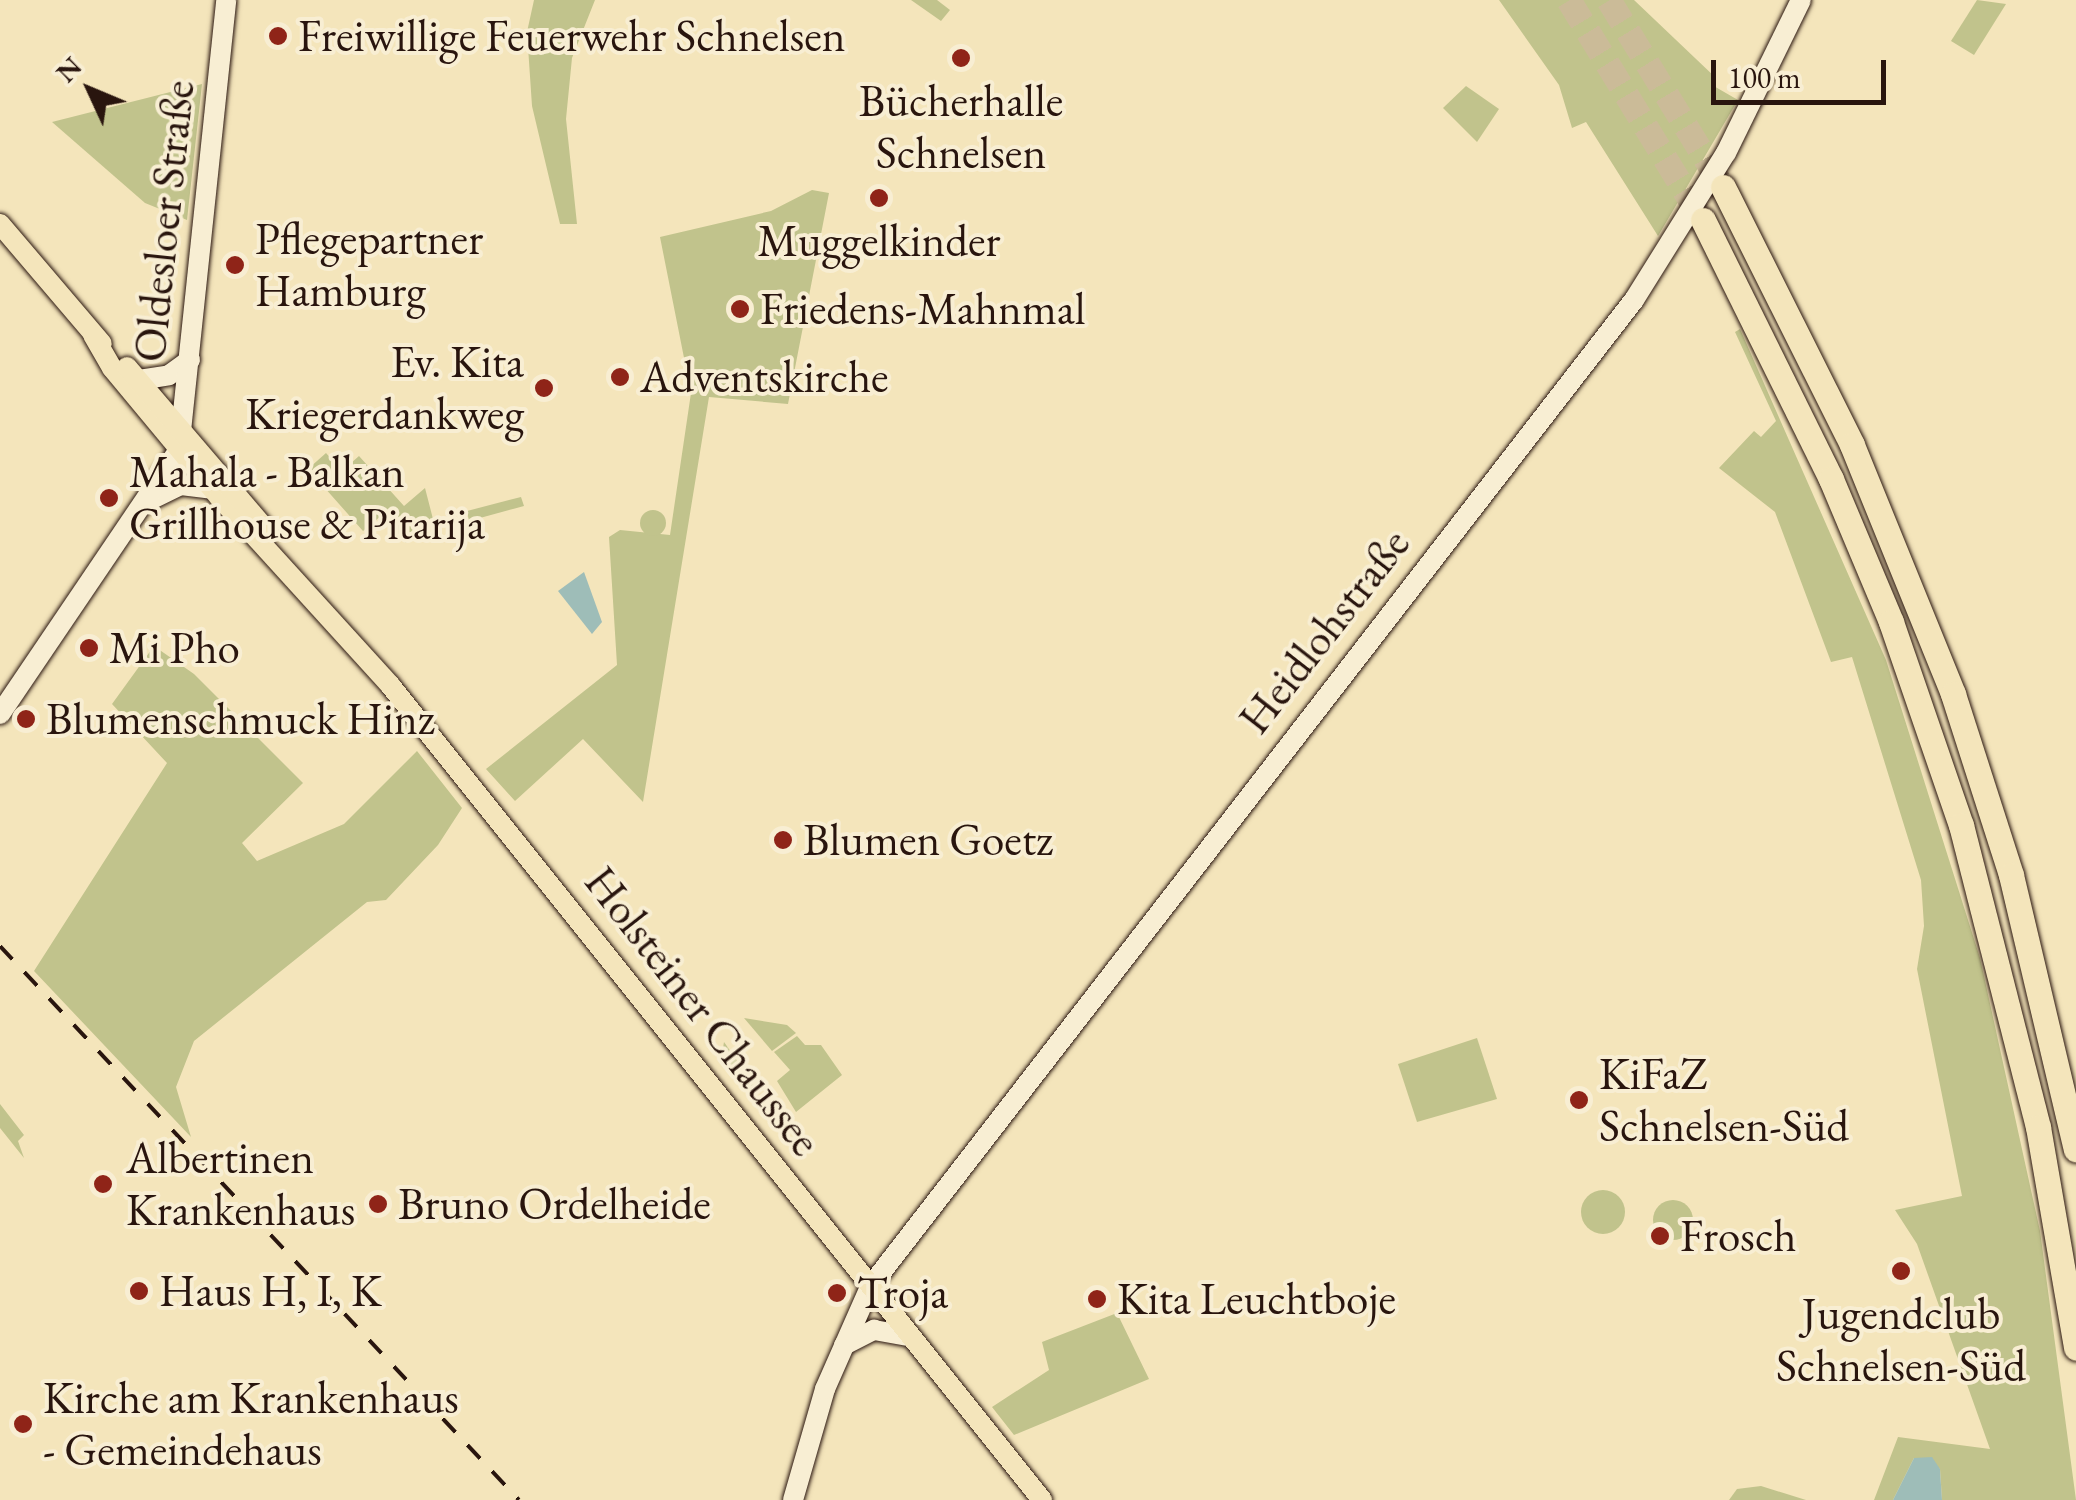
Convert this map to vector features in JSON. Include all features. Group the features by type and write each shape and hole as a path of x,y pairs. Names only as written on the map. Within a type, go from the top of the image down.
{"highway":[{"path":"1722,187 1852,445 1953,694 2011,874 2076,1150"},
{"path":"1703,220 1832,479 1892,622 1962,825 2038,1126 2076,1348"}],"main road":[{"name":"Oldesloer Straße","path":"180,439 226,0"},
{"name":"Heidlohstraße","path":"793,1500 844,1345 870,1286 1634,300 1726,154 1800,0"},
{"name":"Holsteiner Chaussee","path":"0,224 180,439 278,545 296,576"},
{"name":"Holsteiner Chaussee","path":"93,335 139,380 212,490 296,576 636,988 907,1336 1042,1500"},
{"path":"139,380 169,375 190,360"},
{"path":"0,714 149,501 180,439"},
{"path":"149,501 178,485 212,490"},
{"path":"844,1345 874,1330 907,1336"}],"green space":[{"path":"534,0 595,0 572,58 566,119 577,224 560,224 532,106 527,32"},
{"path":"911,0 937,0 950,10 941,21"},
{"path":"1499,0 1634,0 1716,78 1712,85 1738,100 1658,236 1586,122 1572,128 1559,85"},
{"path":"1977,0 2006,4 1974,55 1951,41"},
{"path":"202,84 187,220 145,203 52,122"},
{"path":"1466,86 1499,109 1477,142 1443,108"},
{"path":"812,190 829,193 788,404 709,397 643,802 583,739 515,801 486,769 617,665 609,537 620,530 670,535 691,393 660,237 771,211"},
{"path":"1740,329 1886,660 1980,958 2040,1231 2076,1500 1942,1500 1940,1469 1914,1458 1893,1500 1874,1500 1898,1437 1990,1449 1917,1244 1895,1210 1962,1196 1917,969 1924,926 1921,880 1852,657 1831,662 1775,512 1719,468 1754,431 1761,437 1776,421 1735,332"},
{"path":"326,453 342,471 359,456 404,506 425,488 433,519 406,543 382,515 363,531 308,469"},
{"path":"521,497 524,506 469,521 467,511"},
{"path":"653,510 662,514 666,523 662,532 653,536 644,532 640,523 644,514"},
{"path":"154,646 194,674 303,783 242,843 257,861 344,824 417,751 462,808 438,845 386,900 367,902 194,1041 176,1087 191,1137 34,971 167,763 112,704"},
{"path":"744,1018 787,1025 796,1033 772,1051"},
{"path":"797,1036 805,1045 821,1045 842,1075 796,1112 777,1081 790,1070 774,1052"},
{"path":"1477,1038 1497,1099 1417,1122 1398,1064"},
{"path":"724,1042 755,1086 747,1091 721,1059"},
{"path":"0,1104 24,1135 18,1141 24,1158 0,1128"},
{"path":"1603,1190 1619,1196 1625,1212 1619,1228 1603,1234 1587,1228 1581,1212 1587,1196"},
{"path":"1673,1200 1687,1206 1693,1220 1687,1234 1673,1240 1659,1234 1653,1220 1659,1206"},
{"path":"1117,1313 1149,1379 1014,1435 992,1407 1049,1370 1042,1342"},
{"path":"1761,1486 1806,1500 1729,1500 1737,1489"}],"water":[{"path":"584,572 602,622 592,634 558,591"},
{"path":"1932,1457 1940,1469 1942,1500 1893,1500 1914,1458"}],"tunnel":[{"path":"1569,0 1703,220"},
{"path":"1609,0 1723,187"}],"railway":[{"path":"0,946 519,1500"}],"place":[{"name":"Freiwillige Feuerwehr Schnelsen","path":"278,36"},
{"name":"Bücherhalle Schnelsen","path":"961,58"},
{"name":"Muggelkinder","path":"879,198"},
{"name":"Pflegepartner Hamburg","path":"235,265"},
{"name":"Friedens-Mahnmal","path":"740,309"},
{"name":"Adventskirche","path":"620,377"},
{"name":"Ev. Kita Kriegerdankweg","path":"544,388"},
{"name":"Mahala - Balkan Grillhouse & Pitarija","path":"109,498"},
{"name":"Mi Pho","path":"89,648"},
{"name":"Blumenschmuck Hinz","path":"26,719"},
{"name":"Blumen Goetz","path":"783,840"},
{"name":"KiFaZ Schnelsen-Süd","path":"1579,1100"},
{"name":"Albertinen Krankenhaus","path":"103,1184"},
{"name":"Bruno Ordelheide","path":"378,1204"},
{"name":"Frosch","path":"1660,1236"},
{"name":"Jugendclub Schnelsen-Süd","path":"1901,1271"},
{"name":"Haus H, I, K","path":"139,1291"},
{"name":"Troja","path":"837,1293"},
{"name":"Kita Leuchtboje","path":"1097,1299"},
{"name":"Kirche am Krankenhaus - Gemeindehaus","path":"23,1424"}]}
